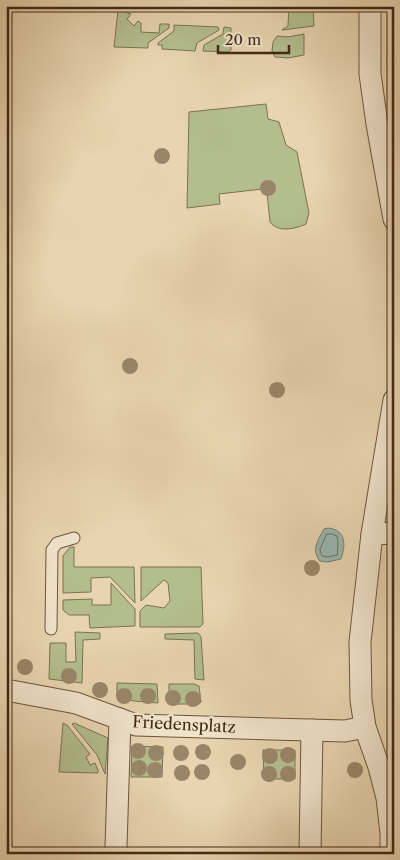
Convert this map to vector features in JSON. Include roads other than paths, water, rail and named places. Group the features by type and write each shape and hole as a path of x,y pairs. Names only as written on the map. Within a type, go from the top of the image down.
{"street":[{"path":"370,6 370,74 394,219"},
{"path":"390,854 391,833 387,798 379,767 365,727 361,700 360,642 372,534 394,400"},
{"path":"372,534 394,533"},
{"name":"Friedensplatz","path":"6,690 76,703 136,725 344,731 365,727"},
{"path":"117,854 120,719"},
{"path":"310,854 312,730"}],"lane":[{"path":"52,629 52,550 57,543 74,538"}],"water":[{"path":"324,529 334,529 341,535 344,548 341,559 328,562 320,561 317,557 316,549"}]}
